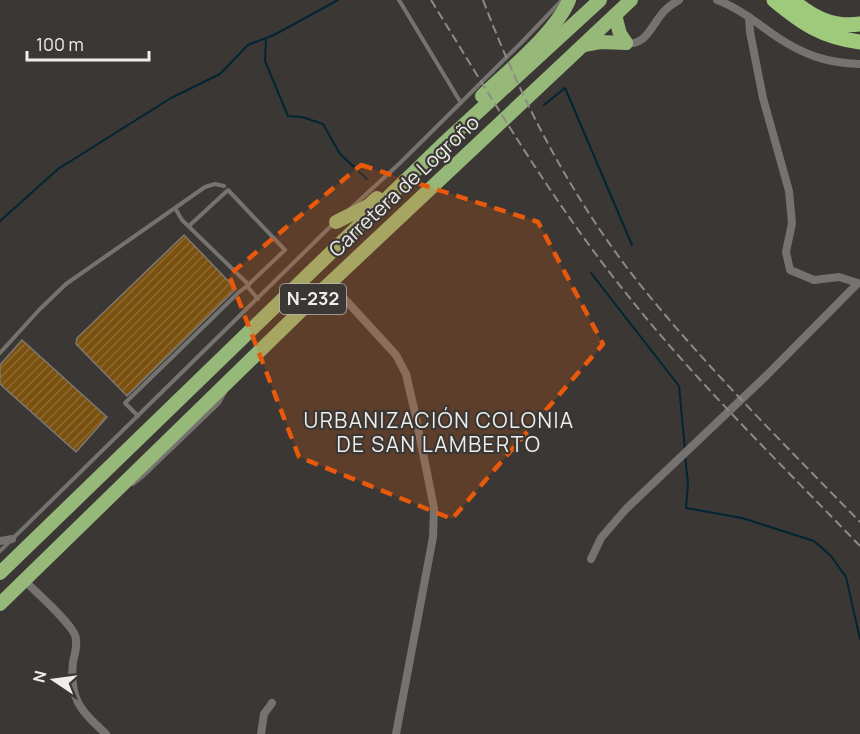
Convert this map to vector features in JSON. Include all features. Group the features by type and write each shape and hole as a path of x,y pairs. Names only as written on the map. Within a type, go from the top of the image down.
{"highway":[{"path":"336,222 368,206 446,141 479,99 555,23 569,0"},
{"name":"Carretera de Logroño","path":"0,573 446,141 600,0"},
{"name":"Carretera de Logroño","path":"0,604 330,283 632,0"},
{"path":"626,43 620,34 617,14 632,9 643,0"},
{"path":"774,0 813,29 830,36 860,42"},
{"path":"792,0 818,19 840,25 860,24"},
{"path":"582,46 600,42 626,43"}],"street":[{"path":"626,43 642,40 666,8 679,0"},
{"path":"717,0 734,7 783,41 810,55 833,61 860,64"},
{"path":"591,559 601,538 626,509 766,376 858,283 839,277 813,280 790,270 786,252 792,223 789,191 763,98 749,17"},
{"path":"330,283 396,355 406,374 434,508 433,537 396,734"},
{"path":"0,541 12,539"},
{"path":"24,580 75,634 73,690 83,713 106,734"},
{"path":"261,734 264,714 272,703"}],"lane":[{"path":"399,0 461,103"},
{"path":"0,551 461,103 562,0"},
{"path":"0,353 66,284 208,185 224,186"},
{"path":"138,416 125,403 285,250 228,190 190,225"},
{"path":"175,208 182,220 190,225 258,298"}],"highlighted area":[{"path":"361,165 538,222 603,344 452,519 299,457 229,275"}],"building":[{"path":"184,235 236,289 127,396 76,344 77,338"},
{"path":"22,340 107,417 76,452 0,384 0,365"}],"waterway":[{"path":"0,221 58,169 171,98 220,74 248,45 274,35 338,0"},
{"path":"266,39 265,61 288,116 302,117 323,124 340,154 367,179"},
{"path":"544,105 565,88 632,245"},
{"path":"591,273 679,386 685,450"},
{"path":"685,455 688,484 686,508 742,518 814,541 831,556 846,577 860,639"}],"railway":[{"path":"431,0 548,186 625,292 652,326 710,390 860,546"},
{"path":"483,0 531,111 570,182 614,250 664,314 718,375 860,522"}],"district":[{"name":"URBANIZACIÓN COLONIA DE SAN LAMBERTO","path":"439,433"}]}
